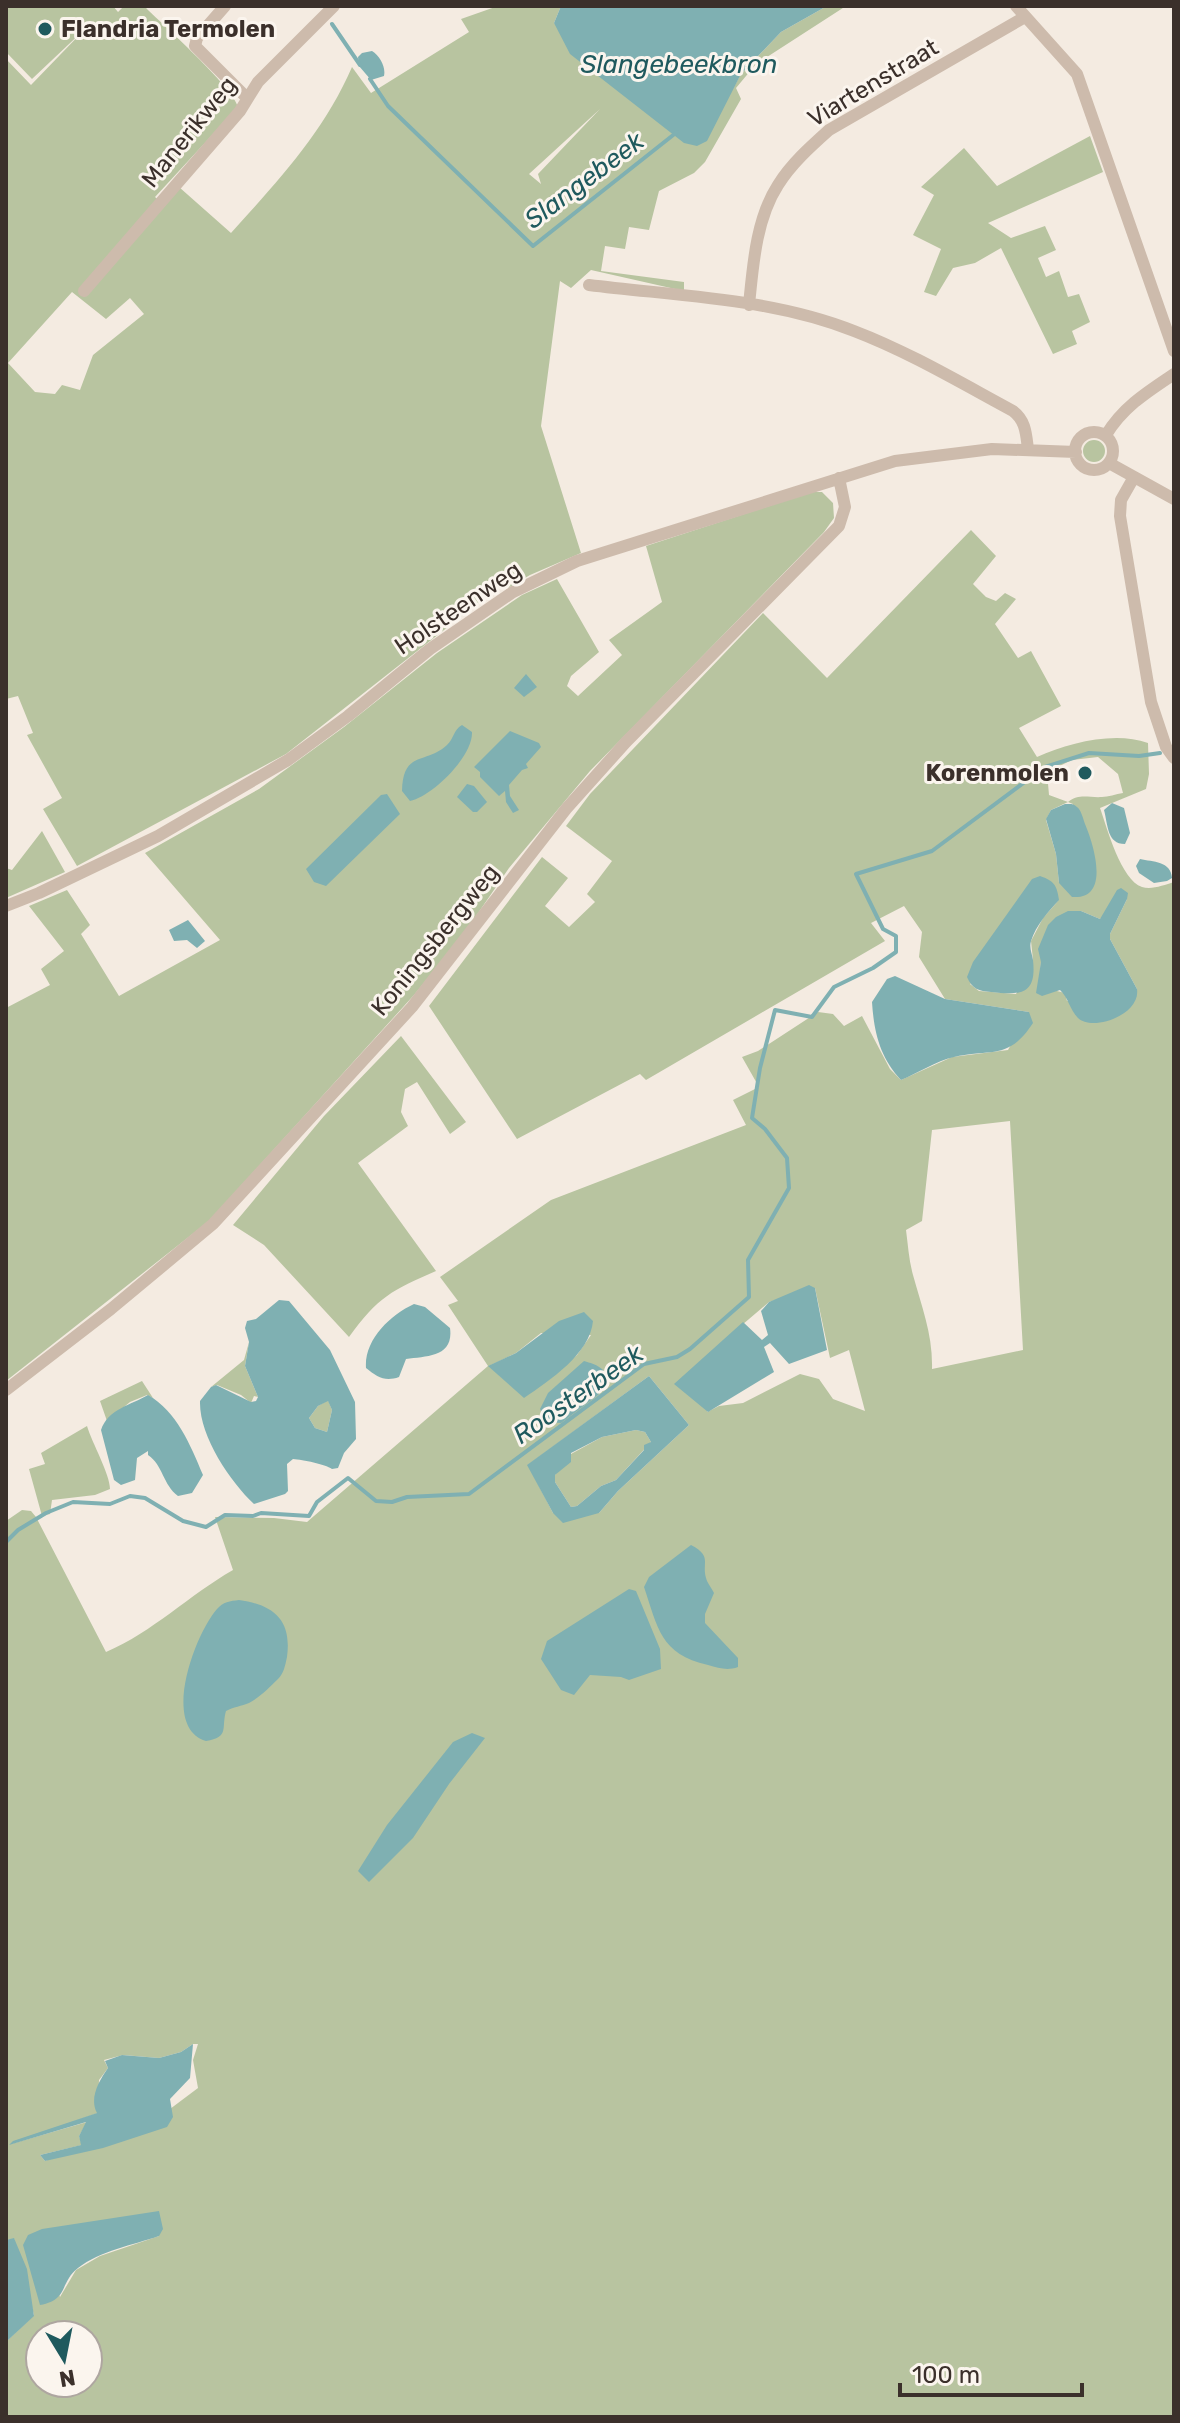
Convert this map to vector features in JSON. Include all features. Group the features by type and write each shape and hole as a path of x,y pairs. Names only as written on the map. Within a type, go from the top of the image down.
{"street":[{"path":"225,6 197,38 195,46 247,98"},
{"name":"Manerikweg","path":"84,291 240,111 258,82 334,6"},
{"path":"1016,6 1077,74 1174,351"},
{"name":"Viartenstraat","path":"749,305 752,267 761,225 777,186 805,152 829,130 1025,17"},
{"path":"589,285 793,312 854,330 1018,415 1025,427 1028,449"},
{"path":"1106,435 1118,416 1133,402 1174,374"},
{"path":"1094,432 1106,435 1113,446 1109,463 1100,468 1087,469 1079,462 1076,445 1083,435 1094,432"},
{"name":"Holsteenweg","path":"6,906 158,836 288,760 430,649 513,592 577,561 895,461 947,453 1028,449 1076,452"},
{"path":"1109,463 1174,499"},
{"path":"1134,477 1121,500 1120,516 1151,702 1166,747 1174,758"},
{"name":"Koningsbergweg","path":"6,1390 111,1309 213,1224 311,1118 412,1007 566,809 616,753 839,526 845,507 839,478"}],"green space":[{"path":"6,6 113,6 118,12 124,6 144,6 211,71 238,107 155,197 163,204 179,187 231,233 283,175 314,134 352,67 371,93 469,32 461,19 498,6 561,6 554,23 710,130 741,74 781,32 827,6 846,6 756,64 736,88 741,99 705,162 694,173 659,191 649,230 629,227 625,249 605,246 601,271 684,282 684,291 591,270 571,288 560,281 541,426 581,553 508,588 501,578 501,572 490,583 495,590 286,754 77,866 43,809 62,798 27,735 33,733 18,696 6,699 6,59 31,85 87,27 32,79 6,52","holes":["600,109 538,174 541,184 529,174","72,292 106,319 130,298 144,314 93,355 80,390 62,385 55,394 35,392 8,363"]},
{"path":"1090,136 1103,172 988,223 1011,238 1045,226 1056,250 1038,258 1046,277 1059,271 1068,297 1079,294 1090,322 1072,331 1077,344 1053,354 1001,248 975,263 953,268 936,296 924,292 941,249 913,235 934,195 921,187 964,148 997,186"},
{"path":"1094,440 1102,443 1105,451 1102,459 1094,462 1086,459 1083,451 1086,443"},
{"path":"812,492 822,492 833,503 834,518 824,532 590,771 509,868 463,935 414,995 209,1221 6,1381 6,1008 50,985 41,969 64,951 29,906 67,890 90,925 81,934 119,996 220,940 145,853 259,789 437,653 522,595 557,579 599,652 571,676 567,686 578,696 622,655 609,640 662,602 646,546"},
{"path":"971,530 996,556 973,584 986,597 996,601 1005,593 1016,599 995,624 1018,658 1031,651 1061,706 1019,728 1037,757 1063,747 1106,738 1148,743 1146,789 1100,808 1121,864 1134,882 1150,888 1174,882 1174,2417 6,2417 6,2342 24,2325 24,2399 104,2399 104,2319 30,2319 34,2315 14,2239 6,2240 6,1521 22,1510 31,1511 106,1652 123,1644 233,1570 215,1517 307,1522 488,1366 448,1305 458,1301 440,1277 551,1200 746,1125 733,1100 759,1087 742,1057 758,1051 818,1012 833,1014 844,1026 862,1016 890,1069 901,1080 952,1057 1008,1050 1029,1012 945,999 919,957 922,932 904,906 871,923 885,941 646,1080 640,1074 517,1139 429,1006 542,857 568,878 545,906 569,927 595,902 587,894 612,861 566,826 590,794 763,613 827,678","holes":["1098,757 1118,774 1123,793 1080,797 1068,802 1049,795 1047,772 1072,760","1068,802 1073,804 1059,883 1056,854 1046,820 1051,810","1127,899 1110,939 1137,989 1067,1001 1065,993 1057,991 1040,975 1041,962 1081,911 1100,919","1059,900 1043,918 1031,941 1033,960 1016,994 979,991 970,984","1010,1121 1023,1350 932,1369 929,1333 912,1270 906,1230 922,1221 932,1130","815,1288 830,1358 849,1350 865,1411 833,1399 819,1379 800,1374 743,1403 719,1406 707,1412 722,1342 769,1302","541,1333 591,1335 577,1355 524,1397 489,1366 516,1353","649,1376 689,1425 618,1491 599,1513 553,1513 528,1465","198,2044 193,2060 198,2088 170,2109 45,2161 40,2155 82,2145 79,2136 87,2122 11,2144 98,2113 99,2080 108,2068 104,2060 123,2055 159,2058","42,2229 159,2236 100,2256 76,2270 60,2297"]},
{"path":"42,831 65,872 6,898 6,868 12,870"},
{"path":"401,1036 466,1122 450,1134 417,1082 405,1089 401,1112 408,1126 358,1163 436,1271 387,1296 349,1337 264,1245 233,1225 324,1116"},
{"path":"249,1342 245,1366 258,1397 254,1396 251,1403 217,1385 211,1387 244,1360"},
{"path":"142,1381 153,1398 147,1395 130,1402 107,1421 100,1401"},
{"path":"328,1400 332,1410 327,1432 315,1428 309,1418 318,1406"},
{"path":"87,1426 110,1489 95,1495 52,1500 50,1514 42,1516 29,1469 45,1464 41,1453"},
{"path":"636,1430 645,1432 651,1442 616,1480 601,1486 577,1506 571,1507 555,1482 555,1475 571,1454 602,1437"}],"water":[{"name":"Slangebeekbron","path":"561,6 827,6 781,32 741,74 707,141 697,146 684,143 570,54 554,23"},
{"path":"372,51 382,62 384,76 371,80 359,66 358,57"},
{"path":"526,674 537,687 524,697 514,688"},
{"path":"462,725 472,732 471,742 459,763 430,791 410,801 402,791 406,769 447,745"},
{"path":"510,731 539,743 541,747 526,764 528,768 522,770 509,785 510,796 519,810 513,813 506,802 505,791 499,796 474,767"},
{"path":"467,784 474,786 487,802 477,812 457,797"},
{"path":"387,794 400,814 326,886 314,882 306,869 381,795"},
{"path":"1112,803 1124,808 1130,833 1125,844 1115,841 1109,833 1104,810"},
{"path":"1065,804 1074,805 1080,810 1095,856 1096,880 1092,890 1084,896 1072,897 1059,883 1056,854 1046,819 1051,810"},
{"path":"1140,859 1165,865 1172,878 1154,883 1139,873 1136,866"},
{"path":"1040,876 1054,884 1059,900 1039,924 1031,941 1033,972 1029,987 1018,993 976,989 967,977 973,962 1032,879"},
{"path":"1121,888 1128,893 1127,899 1110,939 1137,989 1136,998 1124,1013 1114,1018 1104,1022 1085,1022 1075,1015 1060,990 1042,996 1036,993 1041,962 1038,949 1048,925 1056,917 1068,911 1081,911 1100,919"},
{"path":"188,920 205,941 197,948 187,940 174,941 169,930"},
{"path":"895,976 945,999 1029,1012 1033,1023 1024,1035 1007,1048 947,1059 901,1080 879,1044 872,1002 887,979"},
{"path":"809,1285 815,1288 827,1350 789,1364 770,1343 764,1347 774,1372 708,1412 674,1384 743,1322 762,1340 768,1335 761,1311 769,1302"},
{"path":"279,1300 289,1301 330,1350 355,1402 356,1439 344,1453 338,1468 293,1459 287,1464 288,1491 254,1504 235,1483 210,1443 200,1401 216,1385 251,1402 256,1401 258,1397 245,1366 249,1342 245,1328 247,1321 256,1319","holes":["328,1401 332,1410 327,1432 315,1428 309,1418 318,1406"]},
{"path":"414,1304 425,1307 450,1328 448,1345 430,1356 406,1359 399,1377 385,1379 378,1376 366,1368 374,1338 396,1315"},
{"path":"584,1312 593,1321 585,1344 567,1365 524,1398 488,1366 516,1353 559,1321"},
{"path":"584,1361 600,1367 609,1380 598,1395 561,1423 548,1422 540,1409 548,1393"},
{"path":"649,1376 689,1425 618,1491 599,1513 563,1523 553,1513 527,1465","holes":["636,1430 645,1432 651,1442 644,1445 644,1450 616,1480 601,1486 577,1506 571,1507 555,1482 555,1475 571,1462 571,1453 602,1437"]},
{"path":"148,1395 175,1420 193,1452 203,1475 192,1493 178,1496 148,1451 137,1458 135,1480 121,1485 114,1480 101,1430 114,1412"},
{"path":"691,1545 704,1557 705,1575 714,1593 705,1614 705,1623 738,1658 738,1667 719,1668 680,1654 663,1637 653,1615 644,1587 649,1577"},
{"path":"629,1589 636,1591 660,1649 661,1669 629,1680 590,1675 574,1695 561,1690 541,1659 547,1641"},
{"path":"239,1600 262,1606 278,1616 287,1633 286,1663 280,1677 260,1695 249,1703 226,1711 222,1734 206,1741 192,1732 185,1718 183,1700 186,1679 208,1621 222,1605"},
{"path":"472,1733 485,1738 413,1838 369,1882 358,1871 387,1825 453,1742"},
{"path":"193,2044 190,2078 170,2099 173,2117 167,2127 103,2148 45,2161 40,2155 81,2145 79,2136 86,2122 9,2145 97,2113 94,2101 98,2084 108,2068 105,2061 122,2055 159,2058 181,2052"},
{"path":"159,2211 163,2229 159,2236 87,2262 72,2274 56,2299 40,2305 23,2245 28,2235 42,2229"},
{"path":"14,2238 27,2269 34,2316 24,2319 24,2325 6,2342 6,2240"}],"waterway":[{"name":"Slangebeek","path":"332,24 360,65"},
{"name":"Slangebeek","path":"370,79 388,106 533,246 677,132"},
{"name":"Roosterbeek","path":"6,1542 18,1530 46,1513 73,1502 110,1504 130,1496 145,1498 183,1521 206,1527 225,1515 253,1516 261,1513 309,1516 317,1502 348,1478 376,1501 469,1494 644,1364 677,1357 690,1349 749,1297 748,1260 789,1188 787,1158 765,1129 752,1118 760,1068 775,1010 812,1017 834,987 873,968 896,952 896,936 883,929 856,874 932,851 1045,767 1089,753 1139,756 1160,753"}],"place":[{"name":"Flandria Termolen","path":"45,29"},
{"name":"Korenmolen","path":"1085,773"}]}
